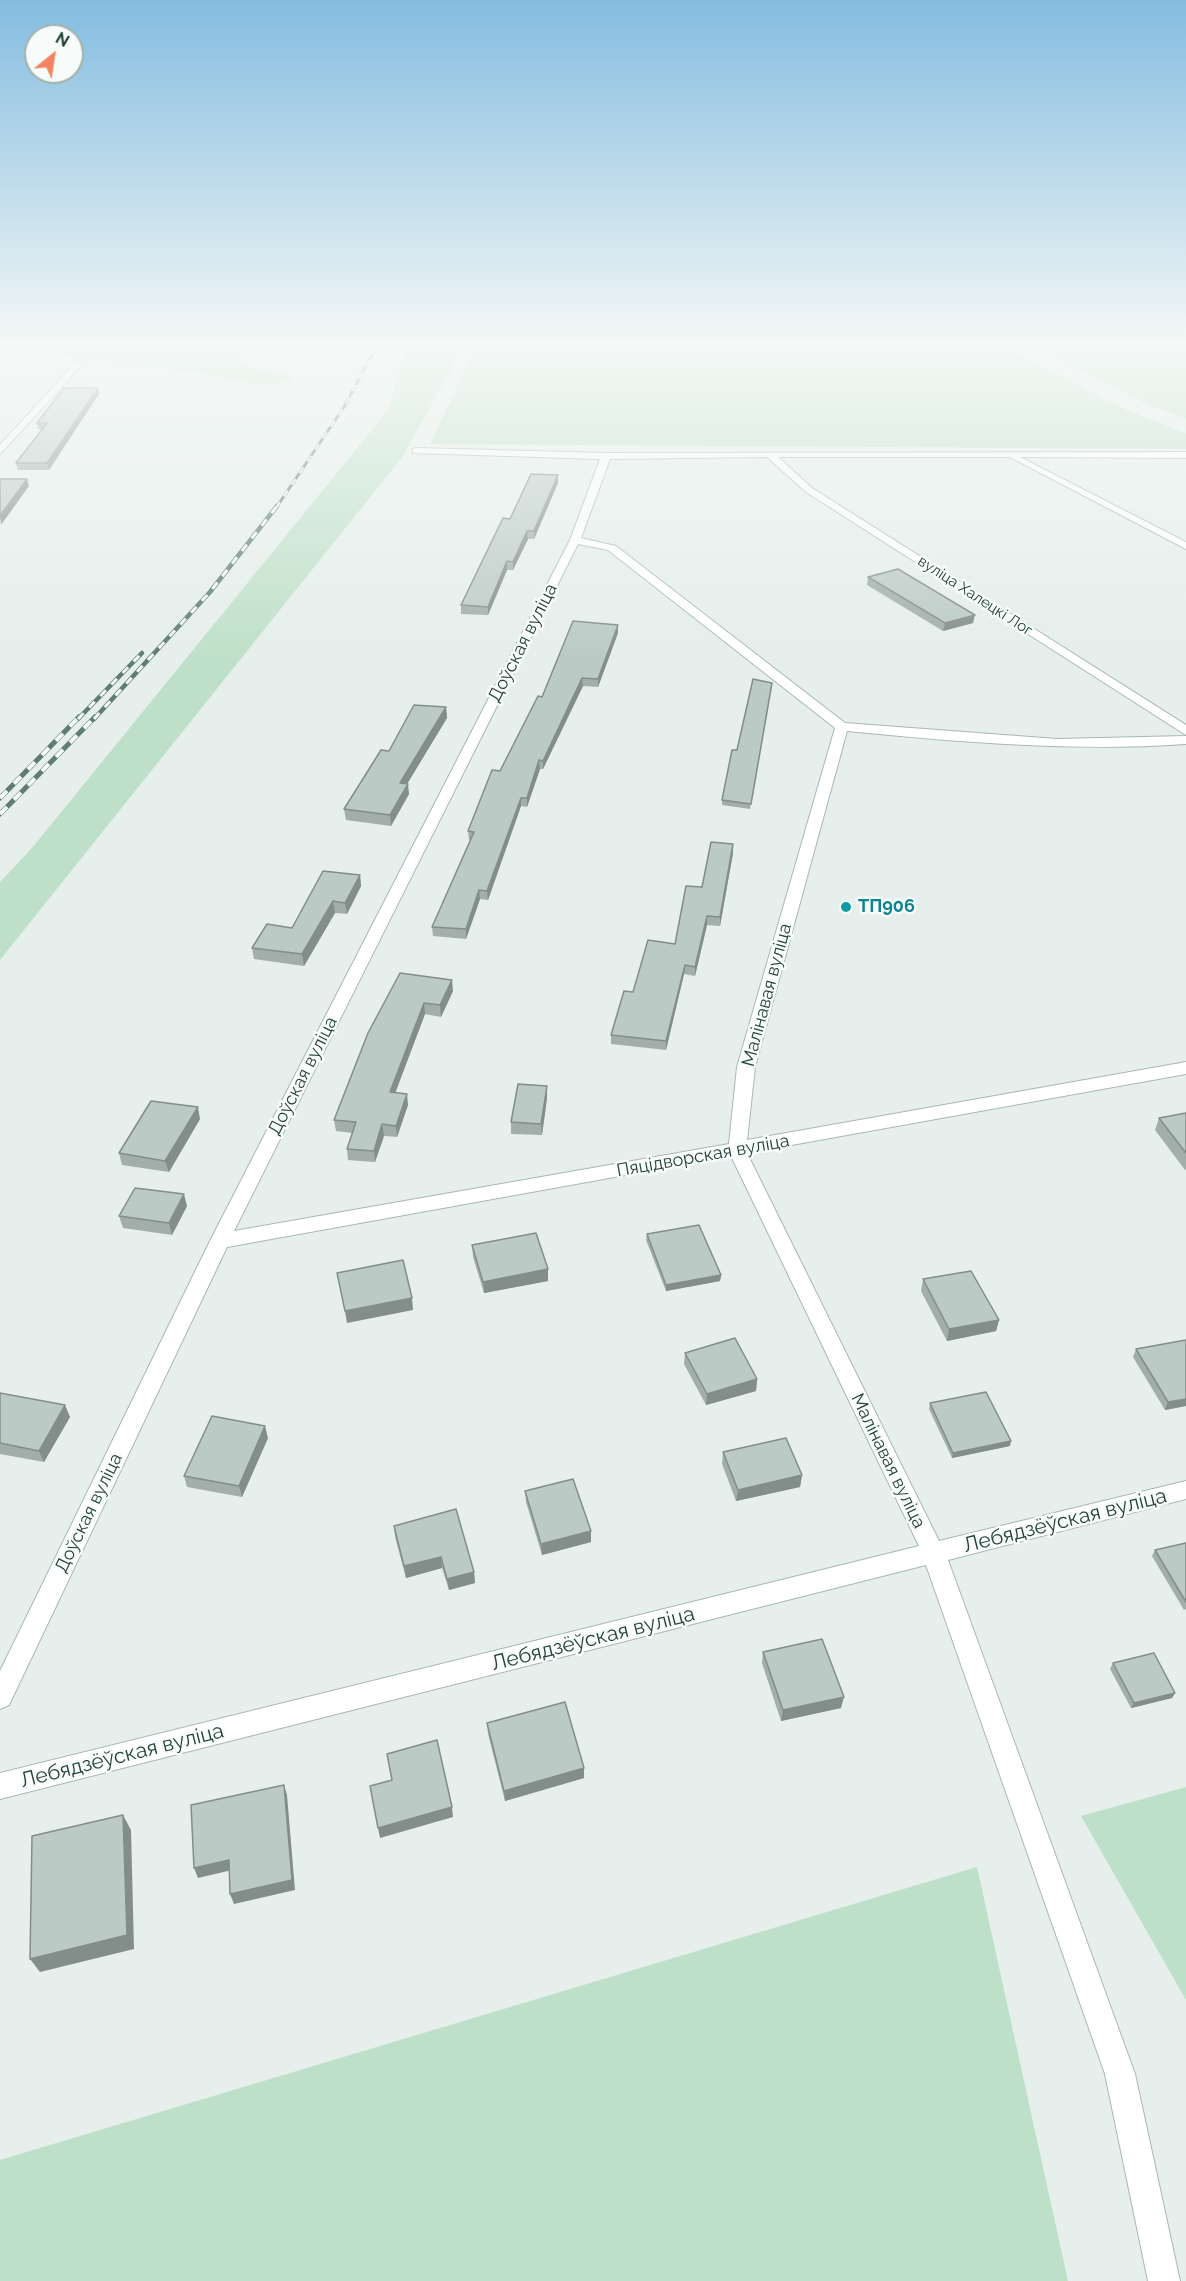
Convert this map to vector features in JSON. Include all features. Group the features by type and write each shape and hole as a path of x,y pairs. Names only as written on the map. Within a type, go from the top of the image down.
{"street":[{"path":"416,452 606,456 1186,455"},
{"name":"вуліца Халецкі Лог","path":"769,454 809,490 1186,731"},
{"path":"1007,455 1186,546"},
{"name":"Доўская вуліца","path":"0,1697 220,1241 575,540 606,456"},
{"path":"575,540 612,548 842,727 1034,744 1132,745 1186,740"},
{"name":"Малінавая вуліца","path":"842,727 746,1067 737,1150 934,1554 1120,2074 1164,2281"},
{"name":"Пяцідворская вуліца","path":"220,1241 1186,1068"},
{"name":"Лебядзёўская вуліца","path":"0,1786 1186,1490"}],"green space":[{"path":"358,446 408,446 403,456 0,960 0,882 32,848"},
{"path":"800,446 1186,446 1186,449"},
{"path":"1186,1787 1186,2000 1081,1816"},
{"path":"977,1867 1068,2281 0,2281 0,2160"}],"building":[{"path":"29,446 58,446 47,463 16,463"},
{"path":"531,474 558,475 534,531 527,531 513,562 507,561 488,607 461,605 503,518 510,519"},
{"path":"0,479 27,479 0,516"},
{"path":"898,569 975,615 945,623 868,577"},
{"path":"573,621 618,625 598,679 582,678 543,761 539,760 527,798 521,798 487,891 479,890 466,929 432,927 474,832 468,831 492,770 500,771 538,696 542,697"},
{"path":"753,679 772,683 751,804 722,800 732,750 737,750"},
{"path":"414,705 446,707 400,783 408,784 390,815 344,809 381,750 389,751"},
{"path":"711,842 733,844 720,917 707,916 695,967 685,965 666,1041 611,1035 624,991 633,992 648,940 675,944 686,886 702,887"},
{"path":"323,871 360,875 345,903 333,901 302,954 252,948 267,924 292,928"},
{"path":"400,973 452,980 440,1005 424,1003 390,1092 407,1094 396,1126 382,1124 374,1151 347,1149 356,1122 334,1120 368,1033"},
{"path":"518,1084 547,1086 541,1124 511,1122"},
{"path":"151,1101 198,1107 165,1161 119,1153"},
{"path":"1186,1113 1186,1153 1159,1118"},
{"path":"135,1188 184,1194 169,1223 119,1216"},
{"path":"699,1225 721,1275 666,1285 647,1234"},
{"path":"536,1233 548,1269 483,1282 472,1245"},
{"path":"403,1260 412,1298 345,1311 337,1273"},
{"path":"971,1271 999,1320 949,1329 923,1279"},
{"path":"735,1338 757,1379 707,1394 685,1353"},
{"path":"1186,1340 1186,1399 1168,1402 1136,1349"},
{"path":"986,1392 1011,1441 953,1453 930,1403"},
{"path":"0,1393 65,1405 39,1451 0,1443"},
{"path":"212,1416 265,1426 239,1486 184,1476"},
{"path":"786,1438 802,1475 738,1490 723,1452"},
{"path":"573,1479 591,1531 541,1544 525,1491"},
{"path":"456,1509 474,1572 447,1579 441,1557 404,1566 394,1526"},
{"path":"1186,1543 1186,1602 1155,1550"},
{"path":"822,1639 844,1697 783,1710 763,1652"},
{"path":"1154,1653 1175,1693 1134,1703 1113,1663"},
{"path":"565,1702 584,1768 504,1791 487,1723"},
{"path":"437,1740 452,1807 378,1828 370,1786 392,1780 387,1754"},
{"path":"284,1785 292,1880 230,1894 229,1860 194,1868 191,1805"},
{"path":"123,1815 127,1935 30,1959 32,1836"}],"railway":[{"path":"276,508 317,446"},
{"path":"94,719 210,592 277,506"},
{"path":"78,719 142,653"},
{"path":"0,798 79,717"},
{"path":"0,814 95,717"}],"place":[{"name":"ТП906","path":"846,907"}]}
